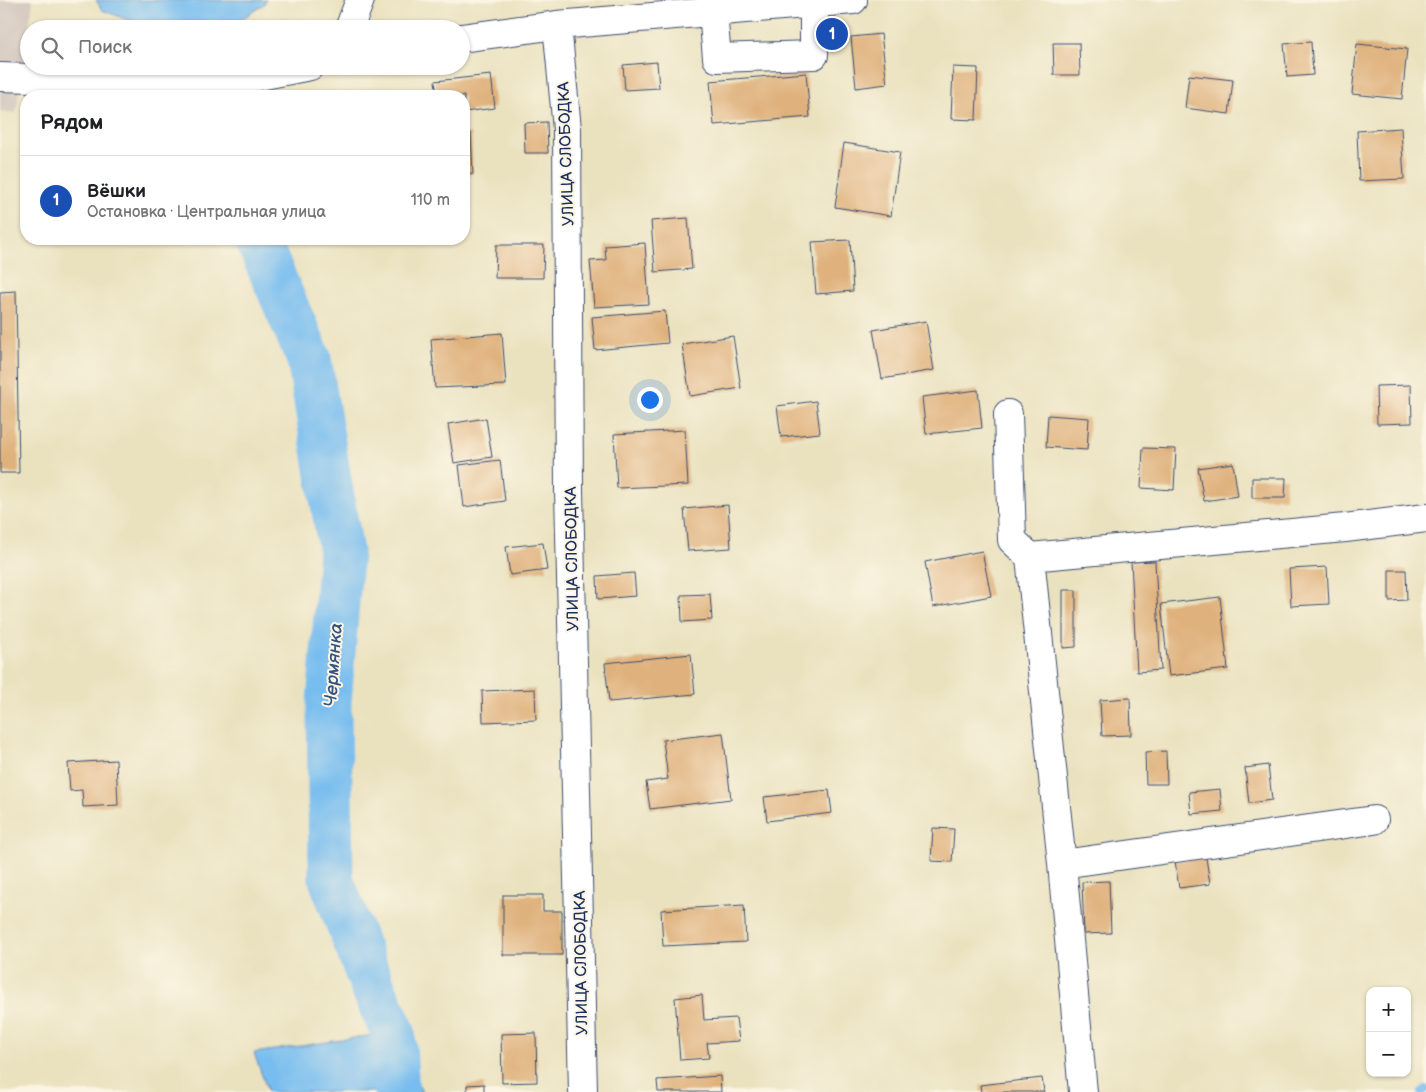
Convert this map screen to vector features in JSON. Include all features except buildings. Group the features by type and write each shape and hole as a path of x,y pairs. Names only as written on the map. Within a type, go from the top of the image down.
{"street":[{"path":"352,20 360,0"},
{"path":"470,37 557,25 853,0"},
{"path":"713,12 718,58 814,55 814,4"},
{"name":"УЛИЦА СЛОБОДКА","path":"557,25 568,129 569,491 583,1092"},
{"path":"0,78 219,84 264,75"},
{"path":"1008,414 1012,540 1030,557 1062,864 1083,1092"},
{"path":"1030,557 1345,528 1426,518"},
{"path":"1062,864 1374,820"}],"shaded area":[{"path":"0,0 33,0 30,20 20,20 20,75 22,75 16,113 0,111"}],"water":[{"path":"96,0 266,0 264,4 240,20 128,20 102,10"},
{"path":"393,1032 422,1092 268,1092 254,1053"}],"waterway":[{"name":"Чермянка","path":"260,245 309,359 341,552 329,703 331,879 372,985 393,1032 397,1092"},
{"path":"1422,1092 1426,1089"}],"place":[{"name":"Вёшки","path":"832,34"}]}
